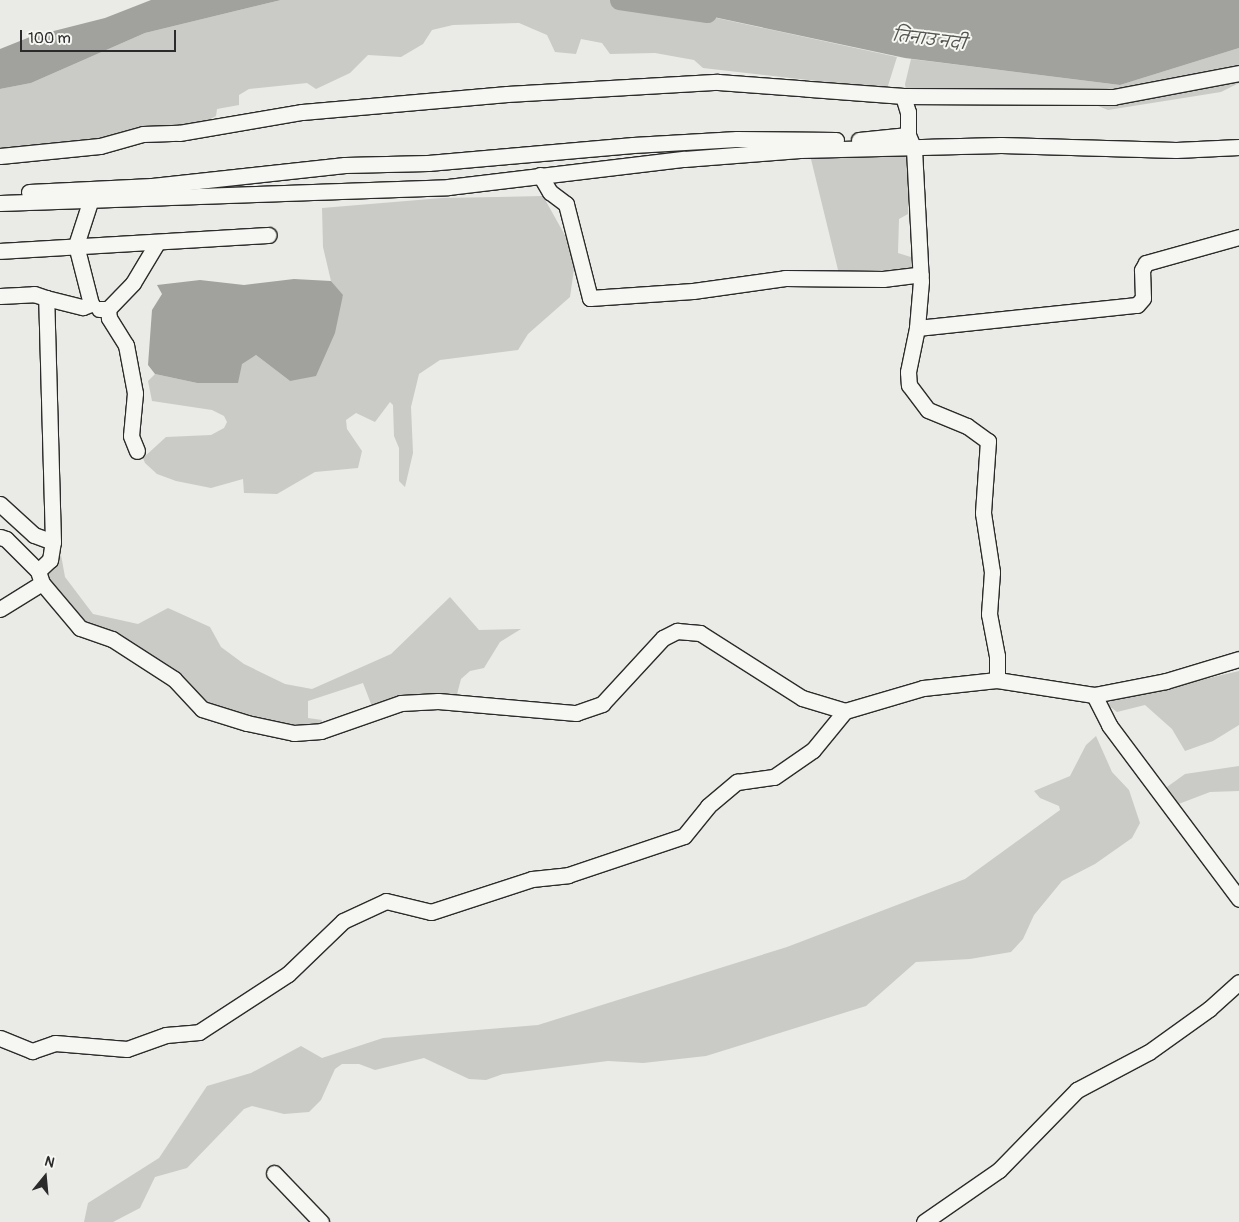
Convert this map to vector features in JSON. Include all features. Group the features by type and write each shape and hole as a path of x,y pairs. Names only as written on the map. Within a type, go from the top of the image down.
{"street":[{"path":"0,156 100,146 143,134 179,134 302,112 507,94 718,82 903,96 1113,96 1239,73"},
{"path":"903,96 908,112 921,274 917,328 908,372 913,393 928,410 978,432 989,448 983,513 992,572 989,614 997,656 997,680"},
{"path":"0,192 152,186 345,165 419,164 634,145 737,139 866,140 1176,150 1239,147"},
{"path":"0,203 90,202 257,192 448,187 540,175 800,150 911,142"},
{"path":"540,175 550,192 566,204 590,298 693,291 785,278 883,279 921,274"},
{"path":"88,307 91,304 76,245 90,202"},
{"path":"0,250 76,245 157,243 269,235"},
{"path":"917,328 1137,305 1143,298 1142,270 1146,263 1239,237"},
{"path":"108,309 133,283 157,243"},
{"path":"0,296 34,294 88,307 108,309"},
{"path":"0,609 40,577 50,560 53,542 46,298"},
{"path":"108,309 109,318 126,345 136,393 131,436 137,451"},
{"path":"0,504 34,535 53,542"},
{"path":"0,537 6,539 40,577 80,628 112,639 174,679 202,709 247,724 294,733 321,731 401,703 438,701 576,713 602,704 662,638 677,631 700,633 802,698 845,711 923,688 997,680 1094,695 1166,681 1239,658"},
{"path":"1094,695 1109,725 1239,899"},
{"path":"0,1038 32,1050 55,1043 127,1050 166,1035 199,1032 288,974 343,921 386,901 432,912 532,879 568,875 684,836 708,806 737,782 774,777 813,750 845,711"},
{"path":"924,1222 999,1170 1077,1090 1149,1052 1209,1010 1239,982"},
{"path":"274,1173 320,1222"}],"shaded area":[{"path":"281,0 634,0 897,57 887,89 703,68 694,60 655,53 610,54 602,43 581,39 576,54 555,52 547,35 519,23 453,25 432,30 423,44 401,57 368,55 350,73 316,89 307,83 249,89 239,95 239,105 217,109 216,116 191,130 0,151 0,89 31,83 145,33"},
{"path":"1239,48 1239,83 1221,92 1108,110 1073,96 986,91 936,105 908,106 905,84 911,59 1120,85"},
{"path":"900,153 909,160 908,214 899,219 898,253 914,258 914,270 839,274 810,155"},
{"path":"543,196 576,255 570,297 528,334 518,350 440,360 419,374 411,407 413,453 405,487 399,481 399,448 394,436 393,405 390,402 375,422 356,413 346,420 347,429 362,451 358,468 315,472 277,494 244,493 243,479 211,488 176,481 157,474 145,463 143,458 166,437 211,435 224,428 227,422 224,416 212,410 152,401 148,381 155,374 197,383 256,355 290,381 343,296 331,281 323,247 322,208 442,198"},
{"path":"61,555 65,577 93,614 138,624 168,608 210,627 221,647 244,664 285,684 312,689 391,654 450,597 479,630 521,629 500,642 484,668 470,671 461,679 456,698 373,709 363,683 308,701 308,718 322,720 320,728 295,730 215,710 83,626 43,575"},
{"path":"1239,671 1239,725 1213,741 1185,751 1172,729 1145,705 1117,712 1108,705 1111,701"},
{"path":"1096,736 1112,772 1129,790 1140,823 1132,838 1095,864 1062,881 1034,915 1023,939 1011,952 970,959 916,962 866,1006 706,1056 643,1063 608,1061 503,1074 486,1080 469,1079 424,1058 375,1070 359,1064 342,1064 335,1069 321,1100 309,1112 284,1114 252,1106 244,1109 187,1168 155,1177 140,1208 113,1222 84,1222 88,1203 159,1158 207,1086 251,1073 301,1046 322,1058 383,1038 538,1025 787,947 965,879 1060,810 1059,806 1040,798 1034,791 1070,776 1086,745"},
{"path":"1239,766 1239,791 1210,792 1176,805 1167,787 1185,774"}],"water":[{"path":"151,0 281,0 145,33 31,83 0,89 0,49 30,37 105,18"},
{"path":"634,0 1239,0 1239,48 1120,85 905,58"},
{"path":"294,279 331,281 343,295 335,333 316,376 290,381 256,355 242,364 238,383 197,383 155,374 148,365 152,310 162,294 157,285 200,280 244,285"}],"waterway":[{"name":"तिनाउ नदी","path":"619,0 707,13"}]}
